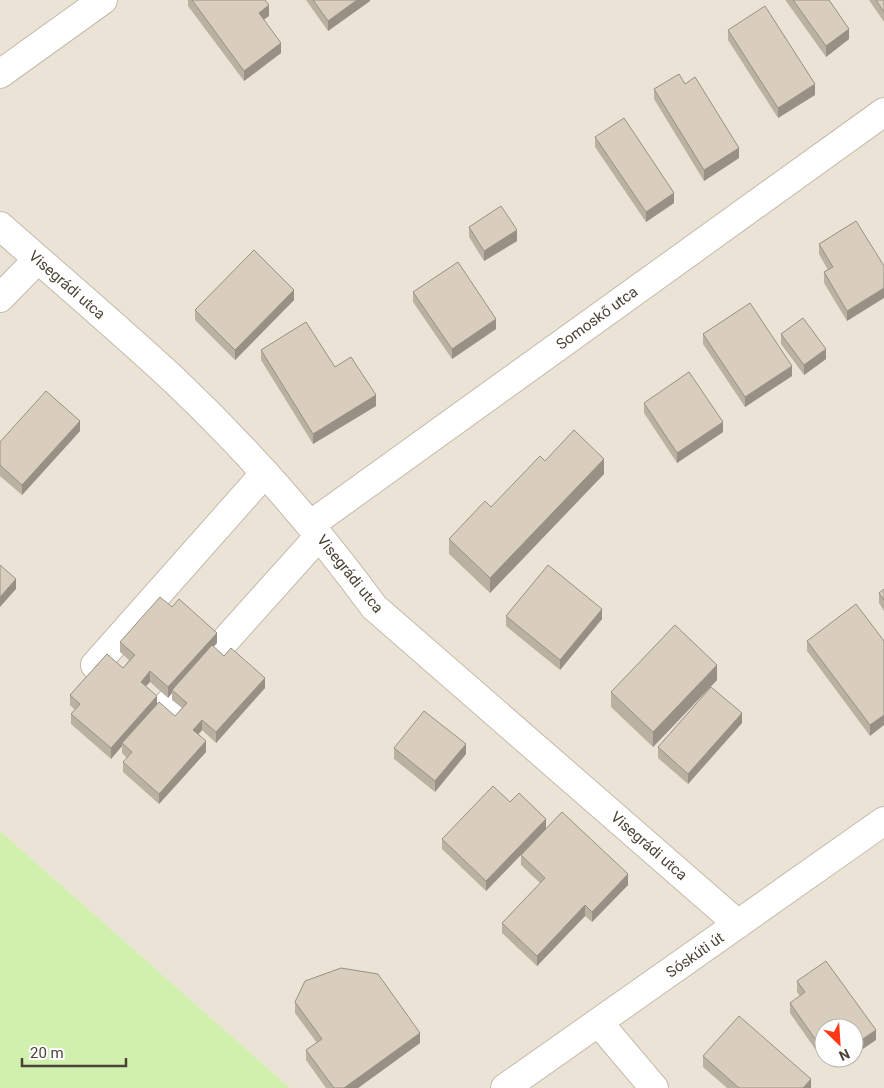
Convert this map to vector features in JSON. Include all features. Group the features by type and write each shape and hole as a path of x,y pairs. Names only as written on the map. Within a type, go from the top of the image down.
{"street":[{"path":"0,74 102,0"},
{"name":"Somoskő utca","path":"163,710 315,530 884,112"},
{"name":"Visegrádi utca","path":"0,226 174,380 265,473 315,530 374,607 738,924"},
{"path":"0,298 37,260"},
{"path":"95,665 265,473"},
{"name":"Sóskúti út","path":"505,1088 884,820"},
{"path":"599,1023 654,1088"}],"shaded area":[{"path":"0,0 884,0 884,1088 290,1088 0,831"}],"green space":[{"path":"0,831 290,1088 0,1088"}],"building":[{"path":"192,0 265,0 269,5 259,13 281,43 244,71"},
{"path":"313,0 357,0 328,21"},
{"path":"793,0 829,0 849,29 826,46"},
{"path":"876,0 884,0 884,12"},
{"path":"765,6 815,84 778,108 728,30"},
{"path":"679,74 685,84 695,77 739,148 704,170 654,89"},
{"path":"624,118 674,193 646,212 595,137"},
{"path":"501,206 517,230 484,251 469,227"},
{"path":"856,221 884,266 884,288 847,311 824,272 833,267 819,244"},
{"path":"254,250 294,290 235,350 195,310"},
{"path":"458,262 496,319 452,349 413,292"},
{"path":"750,303 792,366 745,397 703,334"},
{"path":"803,318 826,349 804,365 781,334"},
{"path":"306,322 335,367 351,357 376,395 313,434 261,350"},
{"path":"689,372 723,422 677,453 644,403"},
{"path":"46,391 80,421 22,485 0,465 0,442"},
{"path":"574,430 604,459 490,578 449,539 485,501 491,507 540,456 545,461"},
{"path":"0,565 16,579 0,597"},
{"path":"548,565 602,609 560,660 506,616"},
{"path":"884,589 884,600 879,593"},
{"path":"160,597 172,607 179,599 217,633 168,687 150,671 141,682 157,696 111,748 71,714 80,704 70,695 107,654 123,668 135,655 120,642"},
{"path":"856,604 884,641 884,715 870,725 807,641"},
{"path":"675,625 717,665 653,732 611,692"},
{"path":"212,645 224,656 231,648 265,678 216,732 202,720 193,730 206,741 159,794 123,762 132,752 122,743 159,702 175,716 187,703 172,690"},
{"path":"711,687 742,713 688,774 658,747"},
{"path":"424,711 466,744 435,781 394,748"},
{"path":"493,786 510,802 519,793 546,819 486,881 442,839"},
{"path":"562,812 628,874 592,912 585,905 537,956 502,923 545,878 521,855"},
{"path":"826,961 876,1030 864,1038 864,1018 814,1018 814,1037 790,1003 805,992 797,981"},
{"path":"341,968 378,974 420,1033 344,1088 334,1088 306,1050 322,1039 295,1002 305,981"},
{"path":"739,1016 811,1079 803,1088 739,1088 703,1056"}]}
